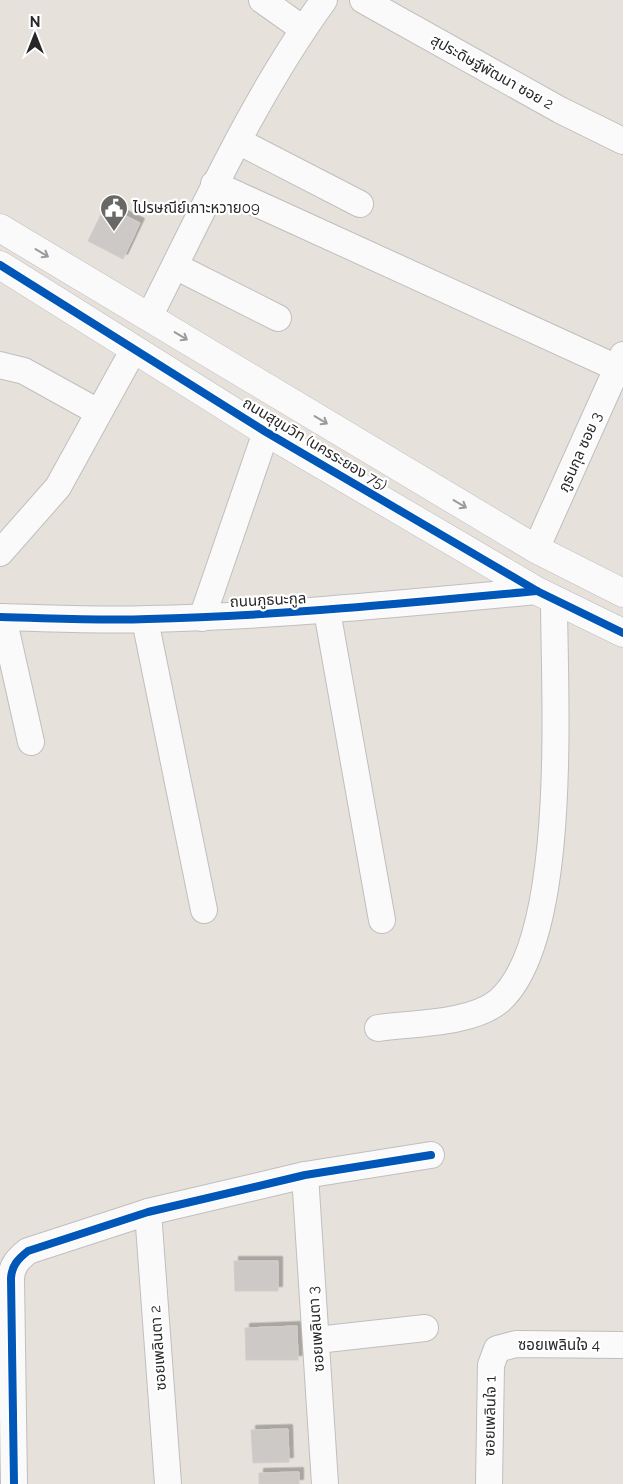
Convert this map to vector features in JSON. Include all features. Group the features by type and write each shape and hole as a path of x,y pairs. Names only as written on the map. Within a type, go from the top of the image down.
{"street":[{"path":"262,0 303,29"},
{"path":"150,317 214,184 303,29 324,0"},
{"name":"สุประดิษฐ์พัฒนา ซอย 2","path":"363,0 560,110 623,141"},
{"path":"238,141 360,204"},
{"path":"214,184 620,362"},
{"name":"ถนนสุขุมวิท (นครระยอง 75)","path":"0,228 536,549 623,593"},
{"name":"ถนนสุขุมวิท (นครระยอง 75)","path":"0,265 266,432 545,595 623,633"},
{"path":"175,266 278,318"},
{"path":"0,554 58,487 134,349"},
{"name":"ภูธนกุล ซอย 3","path":"536,549 620,362"},
{"path":"0,365 24,371 98,412"},
{"path":"202,618 266,432"},
{"path":"378,1028 465,1017 483,1011 498,1001 509,990 525,964 542,911 555,775 545,595"},
{"name":"ถนนภูธนะกูล","path":"1,617 145,620 202,618 545,595"},
{"path":"327,611 382,920"},
{"path":"1,617 31,742"},
{"path":"145,620 204,910"},
{"path":"14,1484 11,1278 12,1269 18,1259 28,1251 148,1212 305,1175 431,1154"},
{"name":"ซอยเพลินตา 3","path":"305,1175 326,1484"},
{"name":"ซอยเพลินตา 2","path":"148,1212 168,1484"},
{"path":"317,1340 425,1328"},
{"name":"ซอยเพลินใจ 4","path":"497,1349 516,1344 623,1345"},
{"name":"ซอยเพลินใจ 1","path":"489,1484 491,1365 497,1349"}],"building":[{"name":"ไปรษณีย์เกาะหวาย09","path":"105,206 140,223 123,259 88,241"},
{"path":"234,1261 278,1261 278,1291 235,1291"},
{"path":"297,1326 298,1360 246,1360 245,1328"},
{"path":"288,1429 289,1462 253,1463 251,1430"},
{"path":"299,1472 299,1484 259,1484 259,1473"}],"cycle path":[{"path":"0,265 266,432 537,591 623,633"},
{"path":"0,617 111,620 245,615 537,591"},
{"path":"14,1484 11,1278 16,1263 28,1251 148,1212 305,1175 431,1155"}],"place":[{"name":"ไปรษณีย์เกาะหวาย09","path":"114,232"}]}
